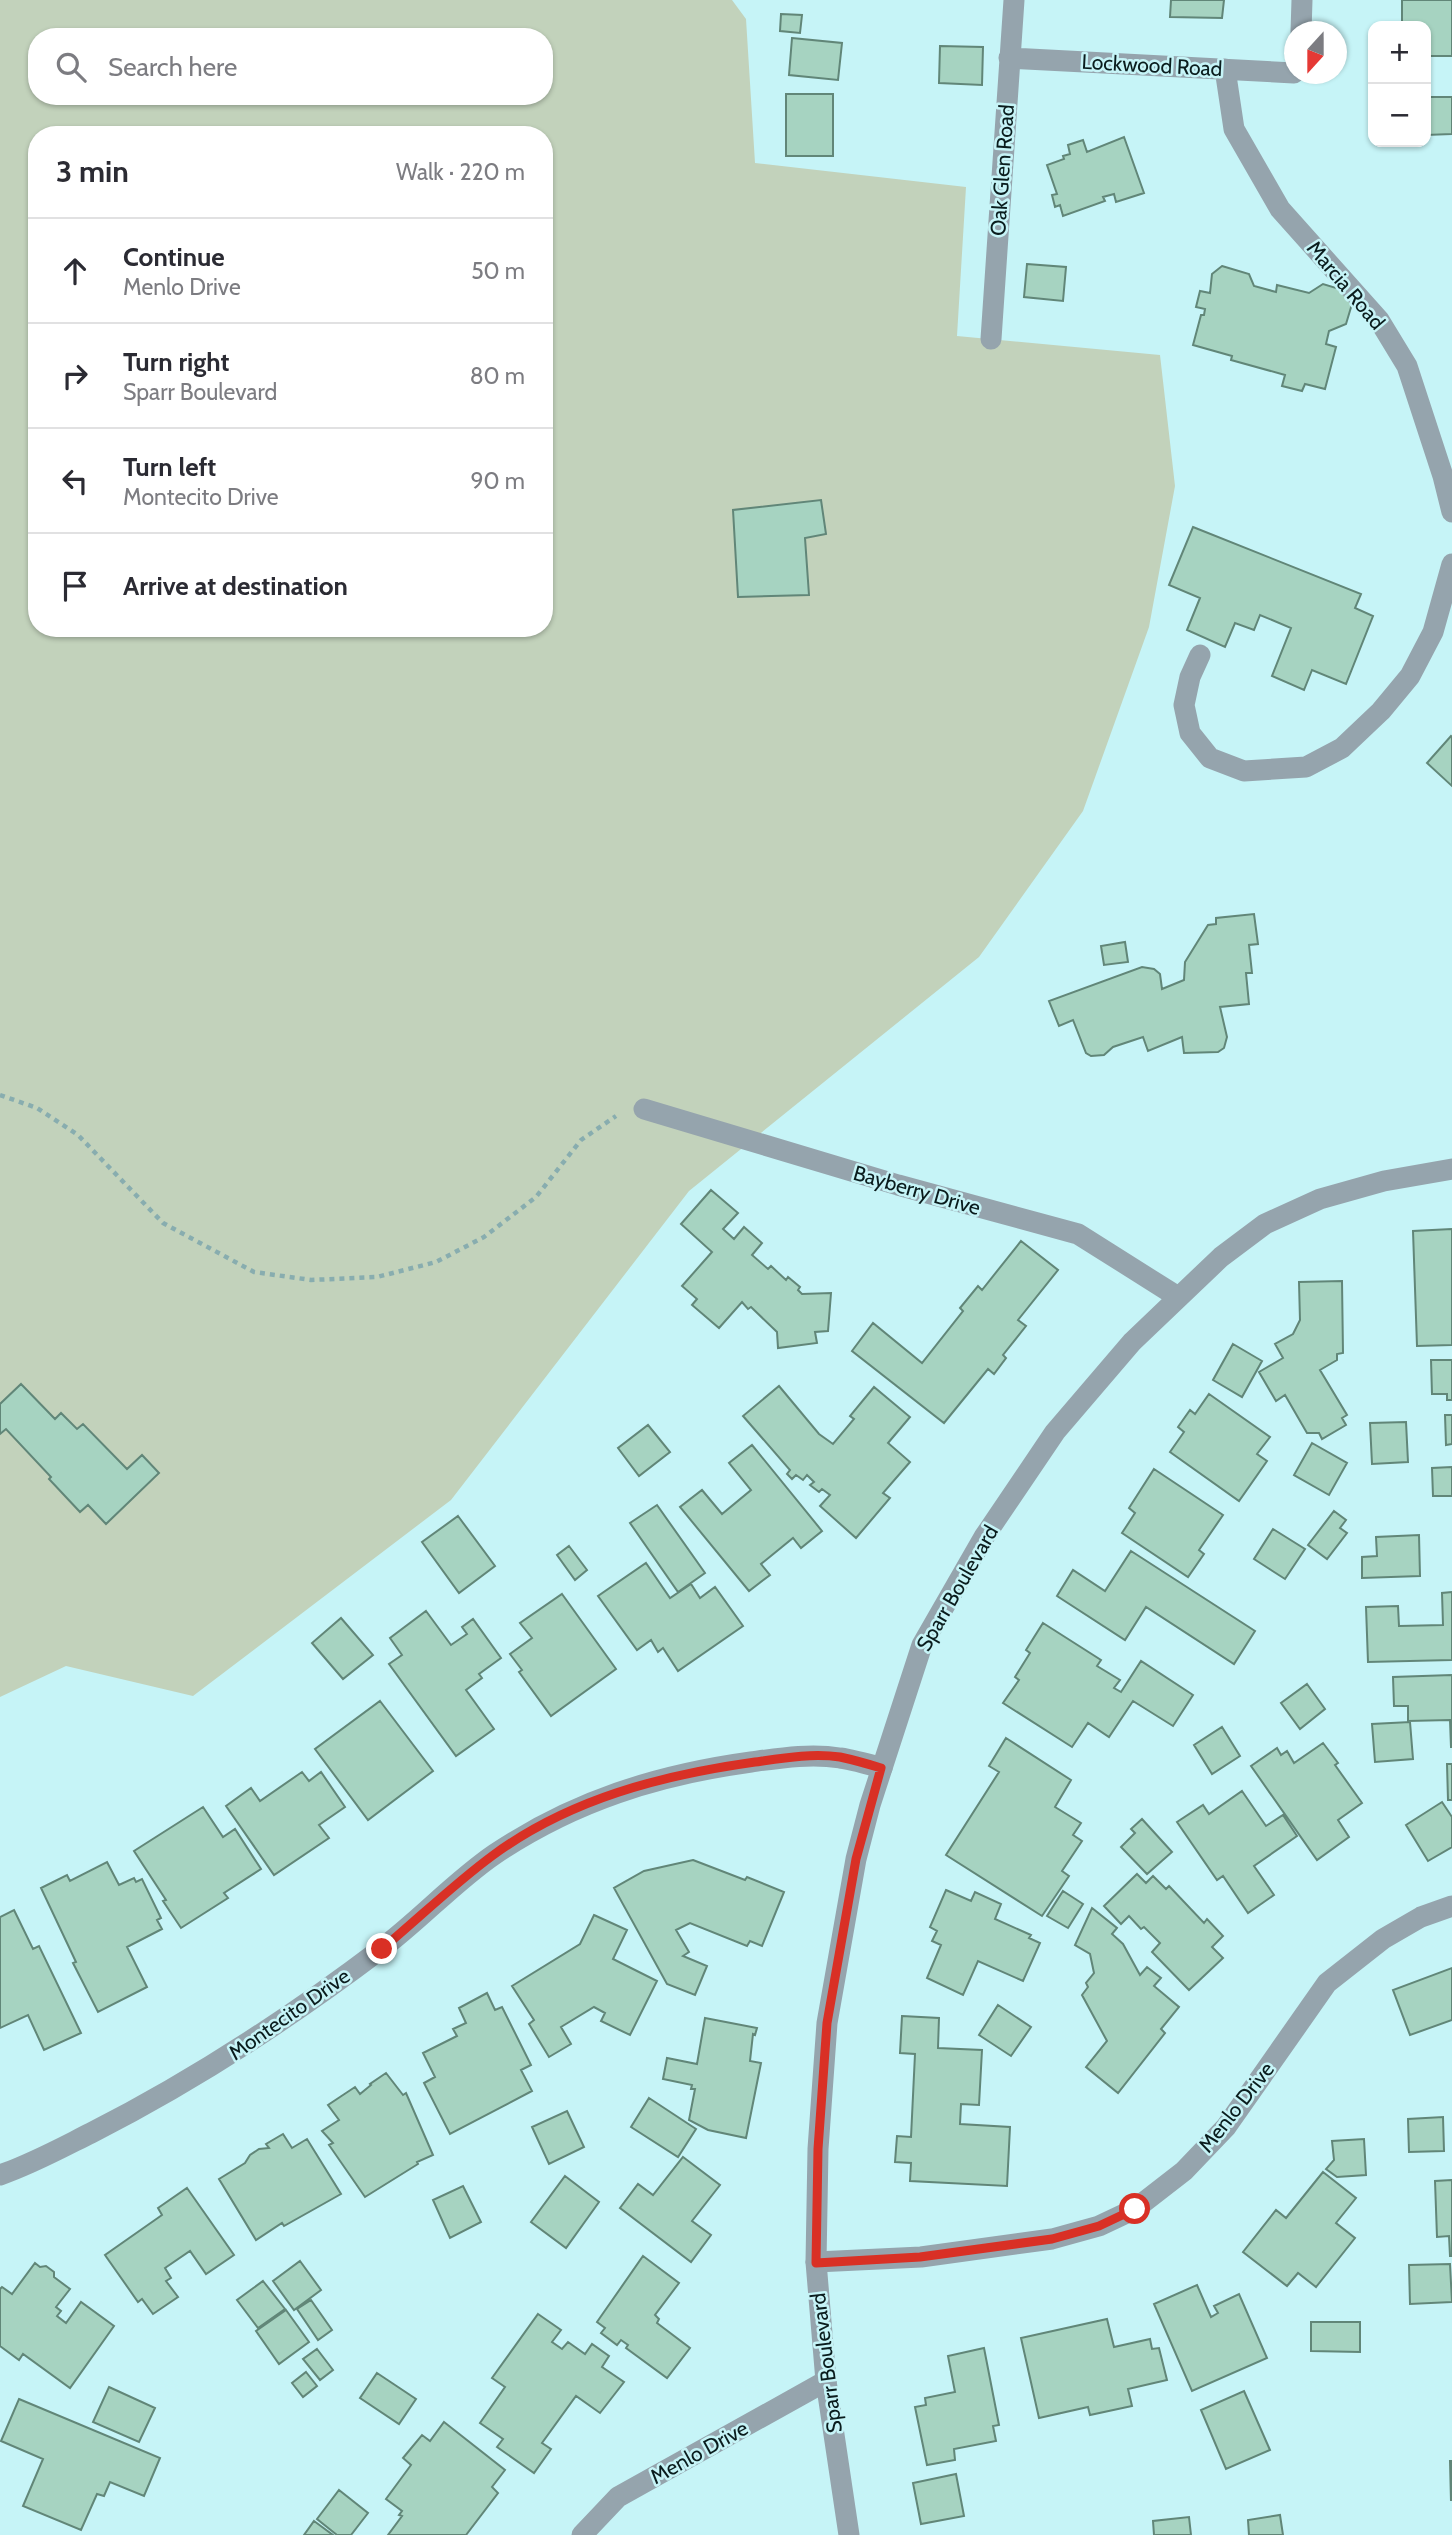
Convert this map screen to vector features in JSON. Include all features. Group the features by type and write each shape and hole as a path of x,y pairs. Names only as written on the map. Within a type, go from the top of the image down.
{"street":[{"name":"Oak Glen Road","path":"991,339 1014,0"},
{"path":"1301,21 1302,0"},
{"name":"Lockwood Road","path":"1009,58 1284,72"},
{"name":"Marcia Road","path":"1225,69 1234,129 1280,209 1380,320 1407,366 1452,512"},
{"path":"1200,655 1190,677 1184,705 1190,733 1210,758 1244,771 1306,767 1342,748 1381,711 1410,676 1433,632 1452,564"},
{"name":"Bayberry Drive","path":"644,1108 827,1164 1078,1234 1178,1297"},
{"name":"Sparr Boulevard","path":"849,2535 826,2381 816,2263 818,2149 827,2023 856,1859 881,1768 922,1645 984,1537 1055,1432 1132,1342 1178,1297 1242,1240 1265,1224 1293,1210 1320,1199 1384,1181 1452,1169"},
{"name":"Montecito Drive","path":"0,2175 22,2168 133,2112 233,2053 382,1949 493,1855 550,1820 601,1797 663,1778 713,1768 799,1756 840,1757 881,1768"},
{"name":"Menlo Drive","path":"816,2263 920,2257 1052,2239 1099,2226 1135,2209 1184,2171 1226,2127 1327,1983 1383,1939 1421,1917 1452,1906"},
{"name":"Menlo Drive","path":"582,2535 618,2497 826,2381"}],"path":[{"path":"0,1095 37,1108 78,1135 163,1223 254,1272 310,1280 377,1277 436,1262 484,1237 536,1197 581,1140 612,1117 644,1108"}],"green space":[{"path":"0,0 732,0 746,19 755,163 966,187 957,336 1160,355 1175,486 1149,627 1083,811 979,957 689,1191 451,1500 193,1696 66,1666 0,1697"}],"building":[{"path":"1171,0 1224,0 1222,18 1170,17"},
{"path":"1402,0 1452,0 1452,56 1431,56 1431,21 1402,21"},
{"path":"781,14 802,15 800,33 780,31"},
{"path":"792,38 842,43 838,80 789,75"},
{"path":"940,46 983,47 982,85 939,83"},
{"path":"786,94 833,94 833,156 786,156"},
{"path":"1431,97 1452,97 1452,134 1431,135"},
{"path":"1124,137 1144,193 1116,202 1114,194 1103,197 1105,201 1063,216 1060,205 1055,207 1052,195 1057,194 1047,165 1070,154 1068,145 1083,140 1087,152"},
{"path":"1027,264 1066,267 1063,301 1024,297"},
{"path":"1222,266 1249,274 1254,286 1276,292 1277,285 1309,293 1323,284 1343,290 1352,304 1346,324 1329,331 1326,344 1336,347 1325,389 1305,384 1302,391 1282,386 1285,375 1231,360 1232,356 1193,345 1205,309 1196,307 1200,291 1210,293 1212,274"},
{"path":"821,500 826,534 805,538 809,595 738,597 733,510"},
{"path":"1193,527 1361,594 1355,608 1373,616 1346,684 1312,670 1304,690 1272,676 1291,628 1260,615 1254,630 1235,623 1225,647 1187,630 1200,598 1169,585"},
{"path":"1452,737 1452,786 1427,763"},
{"path":"1254,914 1258,944 1249,945 1252,973 1246,973 1249,1004 1220,1007 1227,1037 1224,1048 1218,1052 1184,1053 1182,1037 1148,1051 1143,1037 1113,1047 1104,1055 1091,1056 1086,1053 1073,1020 1059,1026 1049,1001 1142,967 1154,969 1160,974 1162,989 1184,980 1185,962 1208,925 1216,924 1216,918"},
{"path":"1125,942 1128,962 1104,965 1101,946"},
{"path":"711,1190 738,1213 723,1229 734,1239 744,1227 762,1243 752,1255 768,1269 771,1266 786,1280 788,1277 800,1287 798,1290 802,1294 831,1293 828,1331 815,1332 817,1343 778,1348 777,1332 742,1302 719,1328 692,1305 697,1299 682,1286 712,1252 681,1224"},
{"path":"1452,1229 1452,1345 1417,1346 1413,1231"},
{"path":"1021,1241 1058,1270 1018,1320 1026,1326 1003,1355 1006,1358 994,1374 988,1369 944,1423 852,1351 873,1323 922,1363 963,1311 960,1308 978,1286 982,1290"},
{"path":"1342,1281 1343,1353 1337,1354 1337,1360 1320,1370 1347,1415 1342,1418 1346,1425 1322,1439 1319,1433 1307,1433 1285,1395 1276,1401 1259,1372 1283,1358 1275,1344 1293,1334 1300,1320 1299,1282"},
{"path":"1233,1344 1262,1361 1242,1397 1213,1380"},
{"path":"1431,1360 1452,1360 1452,1400 1447,1400 1447,1394 1432,1394"},
{"path":"21,1384 55,1419 61,1413 77,1429 83,1424 127,1469 142,1455 159,1473 106,1524 88,1505 80,1512 6,1429 0,1434 0,1404"},
{"path":"779,1386 819,1434 833,1444 854,1419 850,1416 874,1387 910,1417 888,1443 910,1462 883,1493 890,1498 856,1538 820,1506 830,1495 822,1489 819,1492 810,1485 814,1482 807,1475 803,1480 796,1475 792,1479 787,1474 790,1470 743,1416"},
{"path":"1209,1394 1270,1437 1257,1454 1267,1461 1239,1501 1170,1452 1184,1432 1178,1427 1190,1410 1195,1414"},
{"path":"1445,1415 1452,1415 1452,1444 1446,1445"},
{"path":"1406,1422 1408,1462 1372,1464 1370,1423"},
{"path":"648,1425 670,1452 639,1476 618,1448"},
{"path":"1312,1443 1347,1463 1329,1495 1294,1475"},
{"path":"752,1445 822,1531 801,1548 793,1538 761,1564 770,1575 749,1591 680,1507 702,1490 722,1514 751,1490 729,1463"},
{"path":"1452,1467 1452,1496 1433,1496 1432,1468"},
{"path":"1154,1469 1223,1515 1199,1550 1204,1554 1188,1577 1122,1533 1135,1513 1129,1508"},
{"path":"657,1505 705,1573 678,1592 630,1523"},
{"path":"1334,1511 1346,1520 1340,1528 1347,1533 1327,1559 1308,1545"},
{"path":"458,1516 495,1566 459,1593 422,1542"},
{"path":"1273,1529 1305,1549 1285,1579 1254,1559"},
{"path":"1419,1535 1420,1576 1362,1578 1362,1557 1377,1556 1376,1537"},
{"path":"569,1546 587,1570 575,1580 557,1555"},
{"path":"1131,1551 1255,1631 1234,1664 1146,1607 1125,1640 1057,1596 1073,1570 1105,1591"},
{"path":"646,1563 670,1598 691,1584 700,1598 715,1587 743,1626 678,1671 663,1648 658,1652 651,1640 637,1650 598,1596"},
{"path":"1452,1592 1452,1660 1368,1662 1366,1607 1398,1606 1399,1626 1443,1625 1442,1593"},
{"path":"562,1594 616,1669 551,1716 519,1672 522,1670 510,1654 532,1638 520,1623"},
{"path":"426,1611 451,1645 467,1634 462,1627 473,1619 501,1658 479,1674 482,1678 466,1690 494,1729 456,1756 389,1664 402,1655 390,1638"},
{"path":"341,1618 373,1655 343,1679 312,1643"},
{"path":"1043,1623 1101,1660 1097,1666 1120,1680 1114,1688 1121,1692 1141,1661 1193,1695 1173,1726 1133,1701 1109,1737 1088,1723 1072,1747 1003,1703 1019,1680 1015,1677 1030,1653 1026,1650"},
{"path":"1452,1675 1451,1747 1450,1720 1408,1721 1408,1706 1394,1706 1393,1677"},
{"path":"1307,1684 1325,1709 1300,1729 1281,1703"},
{"path":"380,1701 433,1771 368,1820 315,1749"},
{"path":"1410,1722 1413,1759 1375,1762 1372,1724"},
{"path":"1222,1727 1240,1756 1212,1774 1194,1745"},
{"path":"1006,1738 1071,1780 1055,1807 1081,1823 1073,1835 1082,1841 1062,1871 1069,1876 1042,1916 946,1855 999,1772 989,1766"},
{"path":"1323,1743 1362,1803 1338,1820 1349,1837 1317,1860 1251,1766 1277,1748 1281,1755 1287,1751 1294,1763"},
{"path":"1447,1764 1452,1764 1452,1800 1448,1800"},
{"path":"302,1772 309,1781 321,1772 345,1807 319,1825 329,1838 274,1875 226,1806 251,1788 260,1801"},
{"path":"1242,1791 1266,1826 1283,1815 1297,1836 1254,1866 1274,1895 1248,1913 1223,1876 1217,1880 1177,1822 1203,1805 1209,1814"},
{"path":"1442,1802 1452,1817 1452,1847 1428,1861 1406,1825"},
{"path":"203,1807 223,1837 235,1829 261,1869 224,1893 228,1898 181,1928 134,1851"},
{"path":"1142,1819 1172,1852 1147,1874 1121,1847 1135,1833 1131,1829"},
{"path":"693,1860 784,1892 762,1946 750,1941 747,1946 690,1923 676,1930 689,1952 683,1956 707,1966 695,1995 667,1984 614,1888 644,1871"},
{"path":"107,1862 119,1885 134,1878 136,1882 142,1879 161,1918 157,1920 162,1929 127,1947 147,1987 98,2012 73,1963 76,1962 41,1888 67,1875 70,1881"},
{"path":"1137,1874 1146,1883 1153,1876 1166,1889 1169,1886 1204,1923 1207,1919 1223,1936 1212,1947 1223,1958 1189,1990 1152,1952 1160,1943 1144,1927 1141,1929 1129,1916 1121,1924 1104,1906"},
{"path":"946,1890 971,1901 975,1892 1001,1904 995,1919 1031,1935 1029,1938 1040,1943 1023,1981 978,1961 963,1995 927,1978 941,1945 932,1941 937,1931 930,1927"},
{"path":"1063,1891 1083,1904 1068,1928 1047,1916"},
{"path":"1092,1908 1117,1928 1112,1934 1123,1944 1140,1975 1147,1967 1161,1978 1154,1986 1179,2007 1161,2029 1165,2033 1118,2093 1086,2067 1107,2041 1082,1995 1088,1987 1086,1983 1094,1973 1090,1954 1075,1945"},
{"path":"14,1910 33,1949 39,1946 81,2033 44,2050 28,2015 0,2028 0,1917"},
{"path":"594,1915 627,1930 613,1959 657,1981 630,2035 601,2021 605,2013 594,2007 561,2027 571,2044 549,2057 529,2024 534,2020 512,1986 580,1944"},
{"path":"1452,1968 1452,2020 1410,2035 1393,1990"},
{"path":"487,1993 495,2010 502,2007 531,2065 521,2070 532,2091 450,2134 424,2083 435,2077 423,2053 457,2036 453,2029 466,2023 459,2008"},
{"path":"998,2005 1031,2027 1011,2056 979,2035"},
{"path":"902,2016 939,2018 938,2048 982,2050 979,2105 961,2104 960,2124 1010,2127 1007,2186 910,2181 911,2163 895,2162 897,2136 911,2137 915,2054 900,2053"},
{"path":"705,2018 757,2028 755,2035 753,2034 750,2061 761,2063 746,2138 708,2130 689,2120 695,2089 691,2089 692,2085 663,2079 667,2058 697,2064"},
{"path":"386,2073 403,2095 406,2093 433,2155 417,2162 418,2164 365,2197 329,2145 333,2143 322,2131 339,2120 328,2105 355,2087 360,2094"},
{"path":"649,2098 696,2129 678,2157 631,2127"},
{"path":"567,2111 584,2147 549,2164 532,2127"},
{"path":"1443,2117 1444,2151 1409,2152 1408,2119"},
{"path":"283,2134 292,2148 307,2139 341,2194 284,2226 282,2223 256,2240 219,2179 245,2163 250,2155 259,2149 269,2148 266,2144"},
{"path":"1364,2139 1366,2175 1337,2177 1326,2169 1334,2160 1332,2141"},
{"path":"683,2157 720,2185 692,2221 711,2235 691,2262 620,2208 638,2184 653,2195"},
{"path":"1323,2172 1356,2198 1336,2223 1355,2238 1316,2287 1298,2273 1287,2286 1243,2252 1276,2210 1286,2218"},
{"path":"565,2176 599,2202 566,2248 531,2222"},
{"path":"1452,2180 1450,2256 1449,2236 1437,2237 1435,2181"},
{"path":"463,2186 481,2222 450,2238 433,2200"},
{"path":"187,2188 234,2255 206,2274 190,2251 165,2268 171,2278 166,2281 178,2297 153,2314 142,2299 138,2302 105,2255 162,2215 158,2208"},
{"path":"643,2256 679,2283 655,2315 659,2319 657,2323 690,2348 667,2378 626,2348 628,2345 621,2340 617,2345 601,2333 605,2328 597,2322"},
{"path":"300,2261 321,2290 294,2310 273,2281"},
{"path":"35,2263 40,2267 46,2266 54,2272 54,2277 70,2289 56,2307 61,2311 57,2316 66,2323 81,2302 114,2326 70,2388 23,2354 19,2360 0,2346 0,2289 2,2287 12,2294"},
{"path":"1450,2264 1452,2302 1410,2304 1409,2265"},
{"path":"263,2281 285,2309 258,2328 237,2300"},
{"path":"1197,2285 1211,2317 1218,2313 1214,2306 1239,2294 1267,2358 1192,2391 1154,2304"},
{"path":"311,2300 332,2330 318,2340 297,2309"},
{"path":"286,2310 309,2342 279,2364 256,2331"},
{"path":"538,2314 561,2330 552,2342 562,2349 568,2342 585,2354 592,2344 609,2356 602,2367 624,2382 600,2413 576,2396 542,2443 551,2449 534,2473 497,2447 503,2439 480,2423 505,2387 492,2378"},
{"path":"1107,2319 1114,2347 1150,2339 1152,2349 1159,2348 1167,2380 1128,2389 1132,2406 1090,2415 1088,2407 1039,2418 1021,2338"},
{"path":"1311,2322 1360,2322 1360,2352 1311,2351"},
{"path":"984,2348 999,2425 993,2426 996,2441 954,2449 955,2460 927,2465 915,2407 926,2405 925,2398 955,2392 948,2356"},
{"path":"317,2349 333,2370 320,2380 303,2359"},
{"path":"306,2372 317,2386 303,2397 292,2383"},
{"path":"377,2373 416,2399 399,2424 360,2398"},
{"path":"109,2387 155,2408 139,2442 93,2422"},
{"path":"1244,2391 1270,2450 1226,2469 1201,2410"},
{"path":"19,2399 160,2458 144,2496 110,2482 104,2496 97,2494 81,2530 23,2506 43,2459 1,2441"},
{"path":"444,2422 505,2470 492,2487 498,2493 466,2535 388,2535 402,2516 399,2515 402,2511 386,2499 411,2465 403,2458 422,2435 430,2441"},
{"path":"1450,2461 1452,2461 1451,2501"},
{"path":"956,2474 964,2516 921,2524 913,2483"},
{"path":"339,2490 368,2513 351,2535 337,2535 317,2519"},
{"path":"1280,2515 1283,2535 1249,2535 1248,2520"},
{"path":"1189,2517 1191,2535 1154,2535 1153,2521"},
{"path":"314,2521 333,2535 304,2535"}],"route":[{"path":"382,1949 493,1855 550,1820 601,1797 663,1778 799,1756 840,1757 881,1768 856,1859 827,2023 818,2149 816,2263 920,2257 1052,2239 1099,2226 1135,2209"}]}
